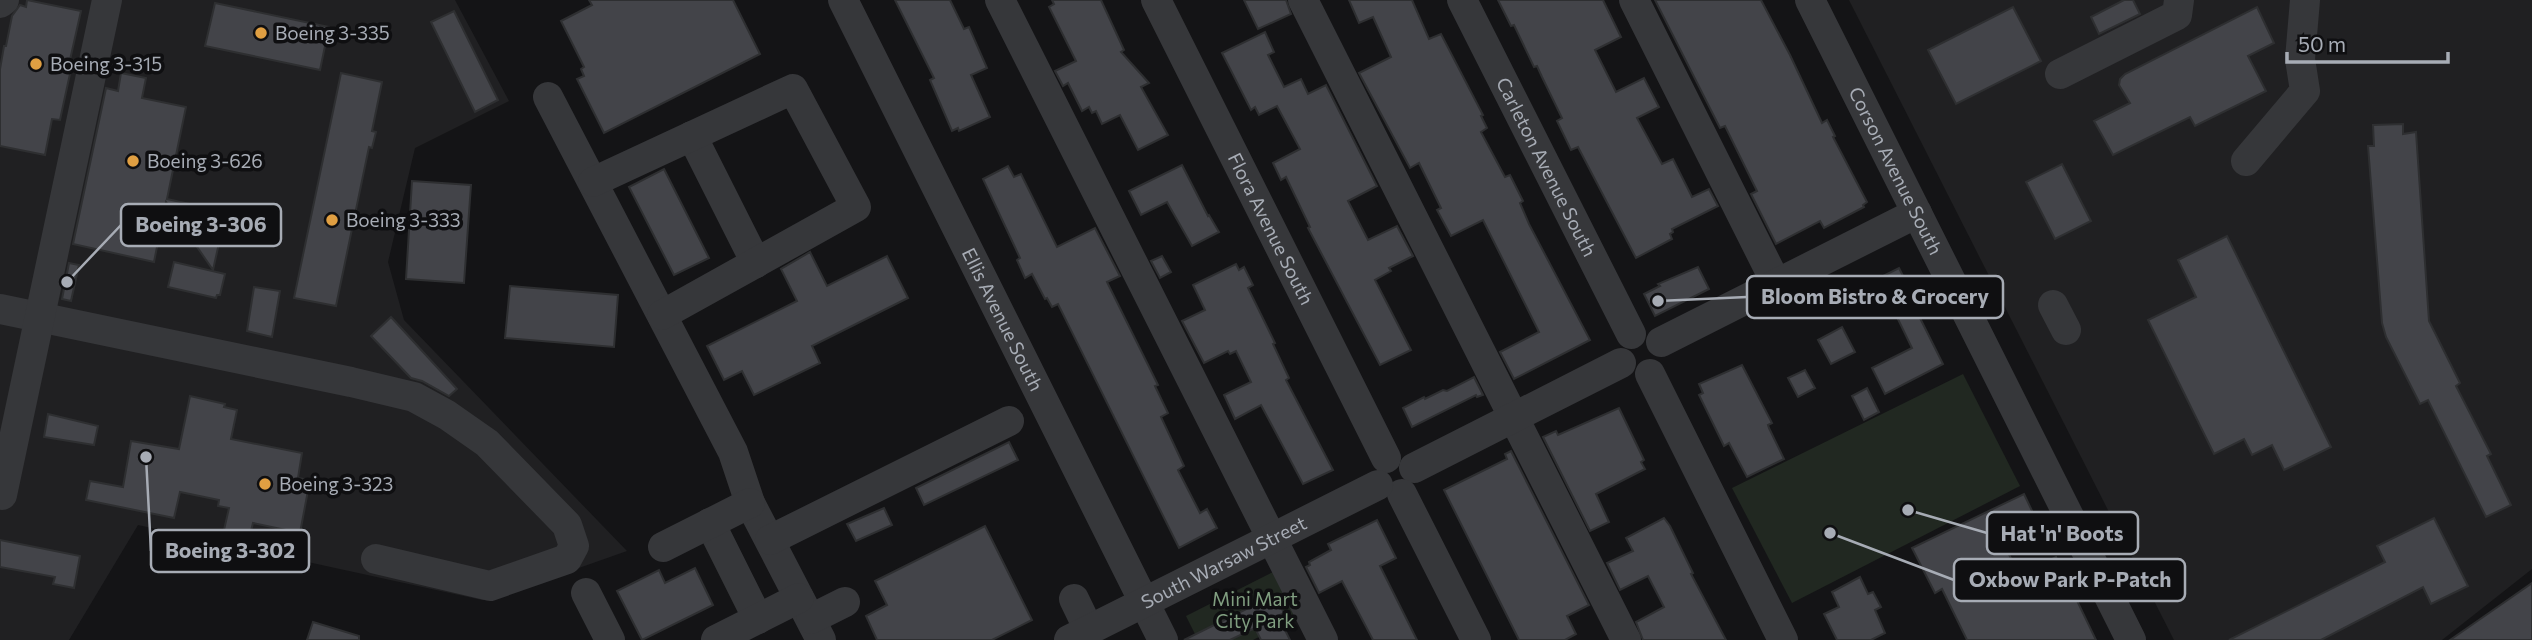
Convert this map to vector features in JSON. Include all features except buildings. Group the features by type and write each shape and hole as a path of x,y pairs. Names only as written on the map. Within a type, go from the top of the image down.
{"street":[{"path":"2,495 107,0"},
{"name":"Ellis Avenue South","path":"843,0 1163,640"},
{"path":"1000,0 1323,640"},
{"name":"Flora Avenue South","path":"1156,0 1476,640"},
{"path":"1303,0 1626,640"},
{"name":"Carleton Avenue South","path":"1462,0 1631,334"},
{"path":"1634,0 1776,284"},
{"name":"Corson Avenue South","path":"1810,0 2131,640"},
{"path":"2060,74 2177,15 2179,0"},
{"path":"2246,161 2305,91 2300,59 2305,0"},
{"path":"593,183 793,89 856,207 662,315"},
{"path":"548,97 733,452 750,503 810,619"},
{"path":"692,136 756,263"},
{"path":"1661,342 1917,213"},
{"path":"0,309 414,397 447,415 487,443 567,525 574,546 568,559 490,586 376,559"},
{"path":"1644,331 1661,342 1661,363 1650,374 1635,375 1621,363 1620,345 1631,334 1644,331"},
{"name":"South Warsaw Street","path":"1082,637 1271,537 1621,363"},
{"path":"1650,374 1783,640"},
{"path":"770,540 1009,421"},
{"path":"663,547 750,503"},
{"path":"710,523 758,619"},
{"path":"586,593 610,640"},
{"path":"1074,599 1082,637"},
{"path":"716,640 758,619 810,619 845,602"}],"shaded area":[{"path":"0,0 455,0 509,101 415,148 388,262 404,320 627,551 482,600 138,525 69,640 0,640"},
{"path":"1849,0 2532,0 2532,569 2442,640 2174,640"}],"green space":[{"path":"1963,374 2020,486 1792,603 1732,488"},
{"name":"Mini Mart City Park","path":"1275,571 1298,617 1253,640 1198,640 1186,616"}],"place":[{"name":"Boeing 3-335","path":"261,33"},
{"name":"Boeing 3-315","path":"36,64"},
{"name":"Boeing 3-626","path":"133,161"},
{"name":"Boeing 3-333","path":"332,220"},
{"name":"Boeing 3-306","path":"67,282"},
{"name":"Bloom Bistro & Grocery","path":"1658,301"},
{"name":"Boeing 3-302","path":"146,457"},
{"name":"Boeing 3-323","path":"265,484"},
{"name":"Hat 'n' Boots","path":"1908,510"},
{"name":"Oxbow Park P-Patch","path":"1830,533"}]}
